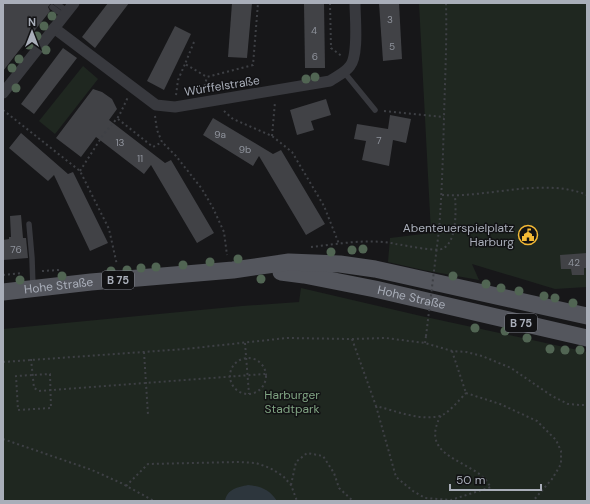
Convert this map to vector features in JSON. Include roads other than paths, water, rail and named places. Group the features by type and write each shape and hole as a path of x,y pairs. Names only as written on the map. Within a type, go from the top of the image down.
{"main road":[{"name":"Hohe Straße","path":"230,262 275,272 304,275 375,289 587,338"},
{"name":"Hohe Straße","path":"3,292 230,262 340,264 375,269 587,316"}],"street":[{"path":"348,68 356,49 356,3"},
{"path":"3,93 68,10"},
{"name":"Würffelstraße","path":"54,28 156,105 175,107 330,81 348,68"}],"lane":[{"path":"54,5 68,10"},
{"path":"348,68 375,110"},
{"path":"29,224 33,288"}],"place":[{"name":"Abenteuerspielplatz Harburg","path":"528,235"}],"park label":[{"name":"Harburger Stadtpark","path":"292,402"}]}
